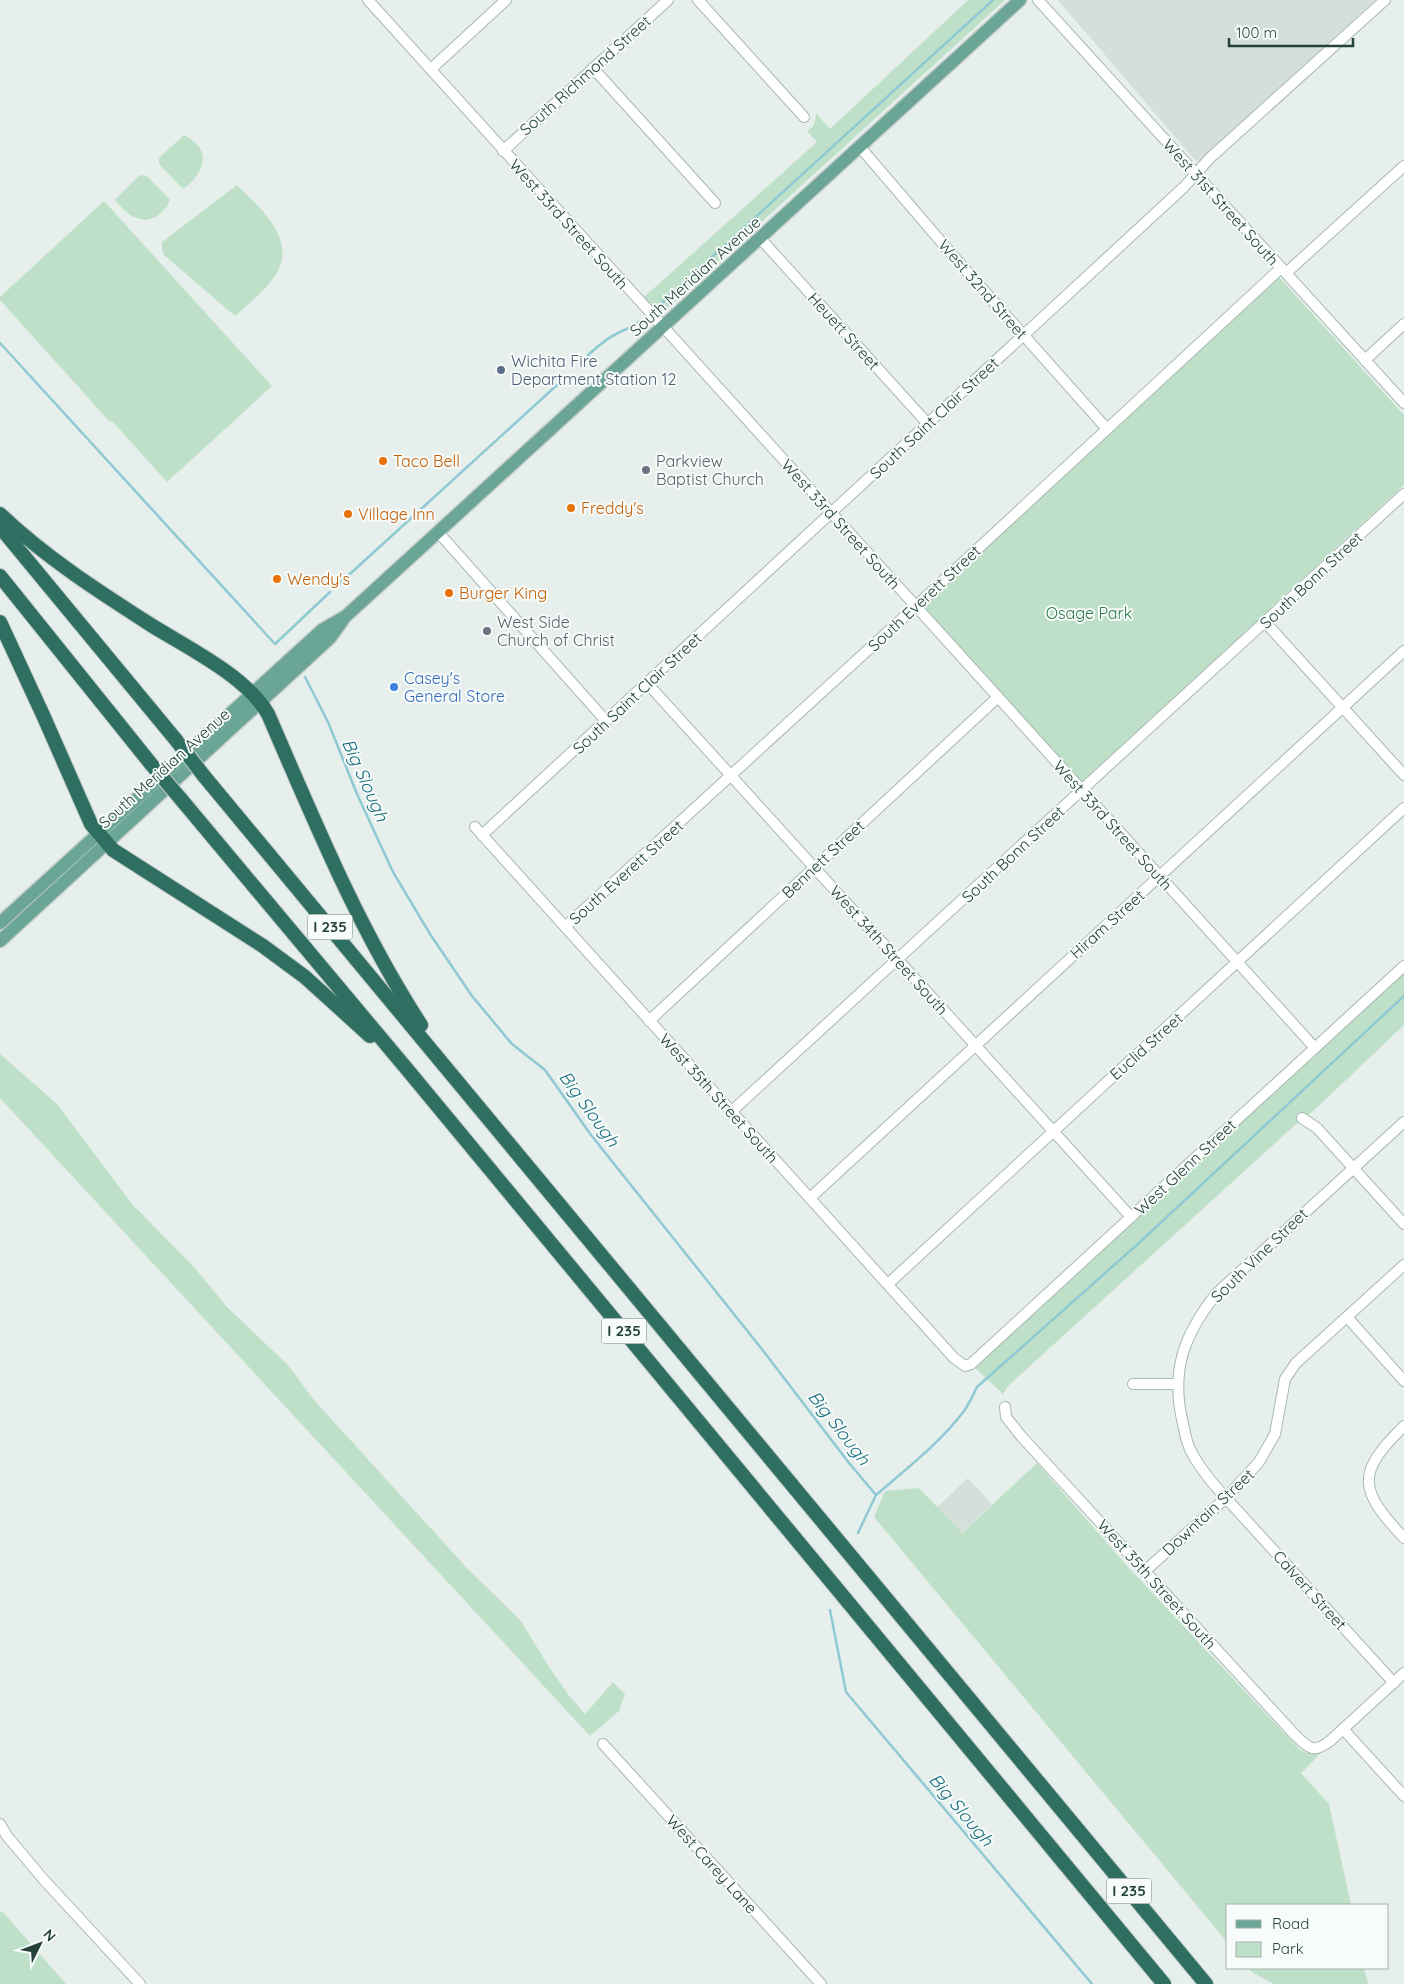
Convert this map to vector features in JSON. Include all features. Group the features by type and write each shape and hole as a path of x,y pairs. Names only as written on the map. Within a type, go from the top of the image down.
{"highway":[{"path":"0,514 62,566 235,678 257,697 268,714 325,845 369,937 398,990 455,1078"},
{"name":"I 235","path":"0,527 204,776 1206,1984"},
{"name":"I 235","path":"0,576 180,798 411,1074 1164,1984"},
{"path":"0,622 87,816 114,851 263,946 306,977 411,1074"}],"main road":[{"name":"South Meridian Avenue","path":"0,941 103,838 257,697 322,630 346,616 1020,0"},
{"name":"South Meridian Avenue","path":"0,923 103,838"}],"street":[{"name":"West 33rd Street South","path":"368,0 662,328 1315,1048"},
{"path":"431,69 506,0"},
{"name":"South Richmond Street","path":"503,151 668,0"},
{"path":"698,0 804,117"},
{"name":"West 31st Street South","path":"1038,0 1404,403"},
{"name":"South Saint Clair Street","path":"479,831 606,721 1184,187 1210,158 1385,0"},
{"path":"593,68 715,203"},
{"name":"West 32nd Street","path":"860,147 1107,429"},
{"name":"South Everett Street","path":"565,927 1107,429 1284,270 1404,166"},
{"name":"Heuett Street","path":"760,238 928,424"},
{"path":"1365,360 1404,324"},
{"name":"South Bonn Street","path":"732,1111 1404,494"},
{"path":"438,532 606,721"},
{"path":"1265,622 1404,775"},
{"name":"Hiram Street","path":"810,1198 1404,651"},
{"name":"West 34th Street South","path":"647,683 1131,1218"},
{"name":"Bennett Street","path":"650,1021 998,697"},
{"name":"Euclid Street","path":"888,1284 1404,808"},
{"name":"West 35th Street South","path":"479,831 958,1362 965,1366"},
{"name":"West Glenn Street","path":"965,1366 971,1364 1404,966"},
{"path":"1302,1118 1317,1128 1404,1224"},
{"name":"South Vine Street","path":"1226,1498 1202,1469 1189,1448 1180,1412 1177,1384 1180,1360 1187,1340 1200,1316 1217,1293 1404,1122"},
{"name":"Downtain Street","path":"1145,1571 1253,1471 1277,1428 1285,1379 1288,1374 1308,1352 1404,1265"},
{"path":"1347,1317 1404,1381"},
{"path":"1133,1384 1177,1384"},
{"name":"West 35th Street South","path":"1005,1407 1006,1417 1010,1423 1295,1735 1310,1748 1314,1749 1320,1748 1343,1729"},
{"path":"1404,1426 1376,1456 1369,1476 1370,1491 1374,1503 1404,1538"},
{"name":"Calvert Street","path":"1226,1498 1394,1682"},
{"path":"1404,1673 1343,1729 1404,1796"},
{"name":"West Carey Lane","path":"603,1744 821,1984"},
{"path":"0,1824 3,1835 140,1984"}],"shaded area":[{"path":"1058,0 1375,0 1204,158 1198,161 1194,159"},
{"path":"968,1478 992,1504 961,1533 937,1507"}],"green space":[{"path":"968,0 1005,0 664,311 656,312 643,298 817,142 807,131 814,124 816,113 830,129"},
{"path":"184,135 199,147 203,161 197,176 183,189 159,164 159,158"},
{"path":"140,175 147,176 170,200 161,213 148,219 136,218 130,215 115,200"},
{"path":"237,185 274,226 280,238 282,251 281,264 274,277 261,293 235,316 164,255 162,242"},
{"path":"104,201 272,386 167,482 0,300 0,297"},
{"name":"Osage Park","path":"1279,277 1404,415 1404,485 1081,783 920,606"},
{"path":"1404,972 1404,1025 1309,1115 1295,1125 1008,1386 1003,1394 974,1367"},
{"path":"0,1054 57,1104 132,1204 194,1267 227,1307 288,1365 314,1400 466,1567 521,1621 549,1667 570,1697 585,1714 613,1682 625,1694 619,1711 590,1736 0,1098"},
{"path":"1037,1463 1129,1568 1299,1749 1307,1753 1321,1753 1301,1773 1329,1804 1351,1904 1226,1904 1226,1941 874,1517 885,1491 919,1488 962,1533"},
{"path":"2,1911 66,1984 0,1984 0,1912"},
{"path":"1249,1969 1364,1969 1368,1984 1274,1984"}],"waterway":[{"path":"655,309 993,0"},
{"path":"588,355 610,337 640,321"},
{"path":"0,343 275,644 330,592"},
{"path":"340,583 557,385"},
{"name":"Big Slough","path":"305,677 328,722 357,794 393,872 430,934 472,996 512,1044 545,1070 591,1135 876,1495 858,1533"},
{"path":"876,1495 955,1423 977,1387 1140,1242 1404,996"},
{"name":"Big Slough","path":"830,1610 846,1692 1092,1984"}],"place":[{"name":"Wichita Fire Department Station 12","path":"501,370"},
{"name":"Taco Bell","path":"383,461"},
{"name":"Parkview Baptist Church","path":"646,470"},
{"name":"Freddy's","path":"571,508"},
{"name":"Village Inn","path":"348,514"},
{"name":"Wendy's","path":"277,579"},
{"name":"Burger King","path":"449,593"},
{"name":"West Side Church of Christ","path":"487,631"},
{"name":"Casey's General Store","path":"394,687"}]}
